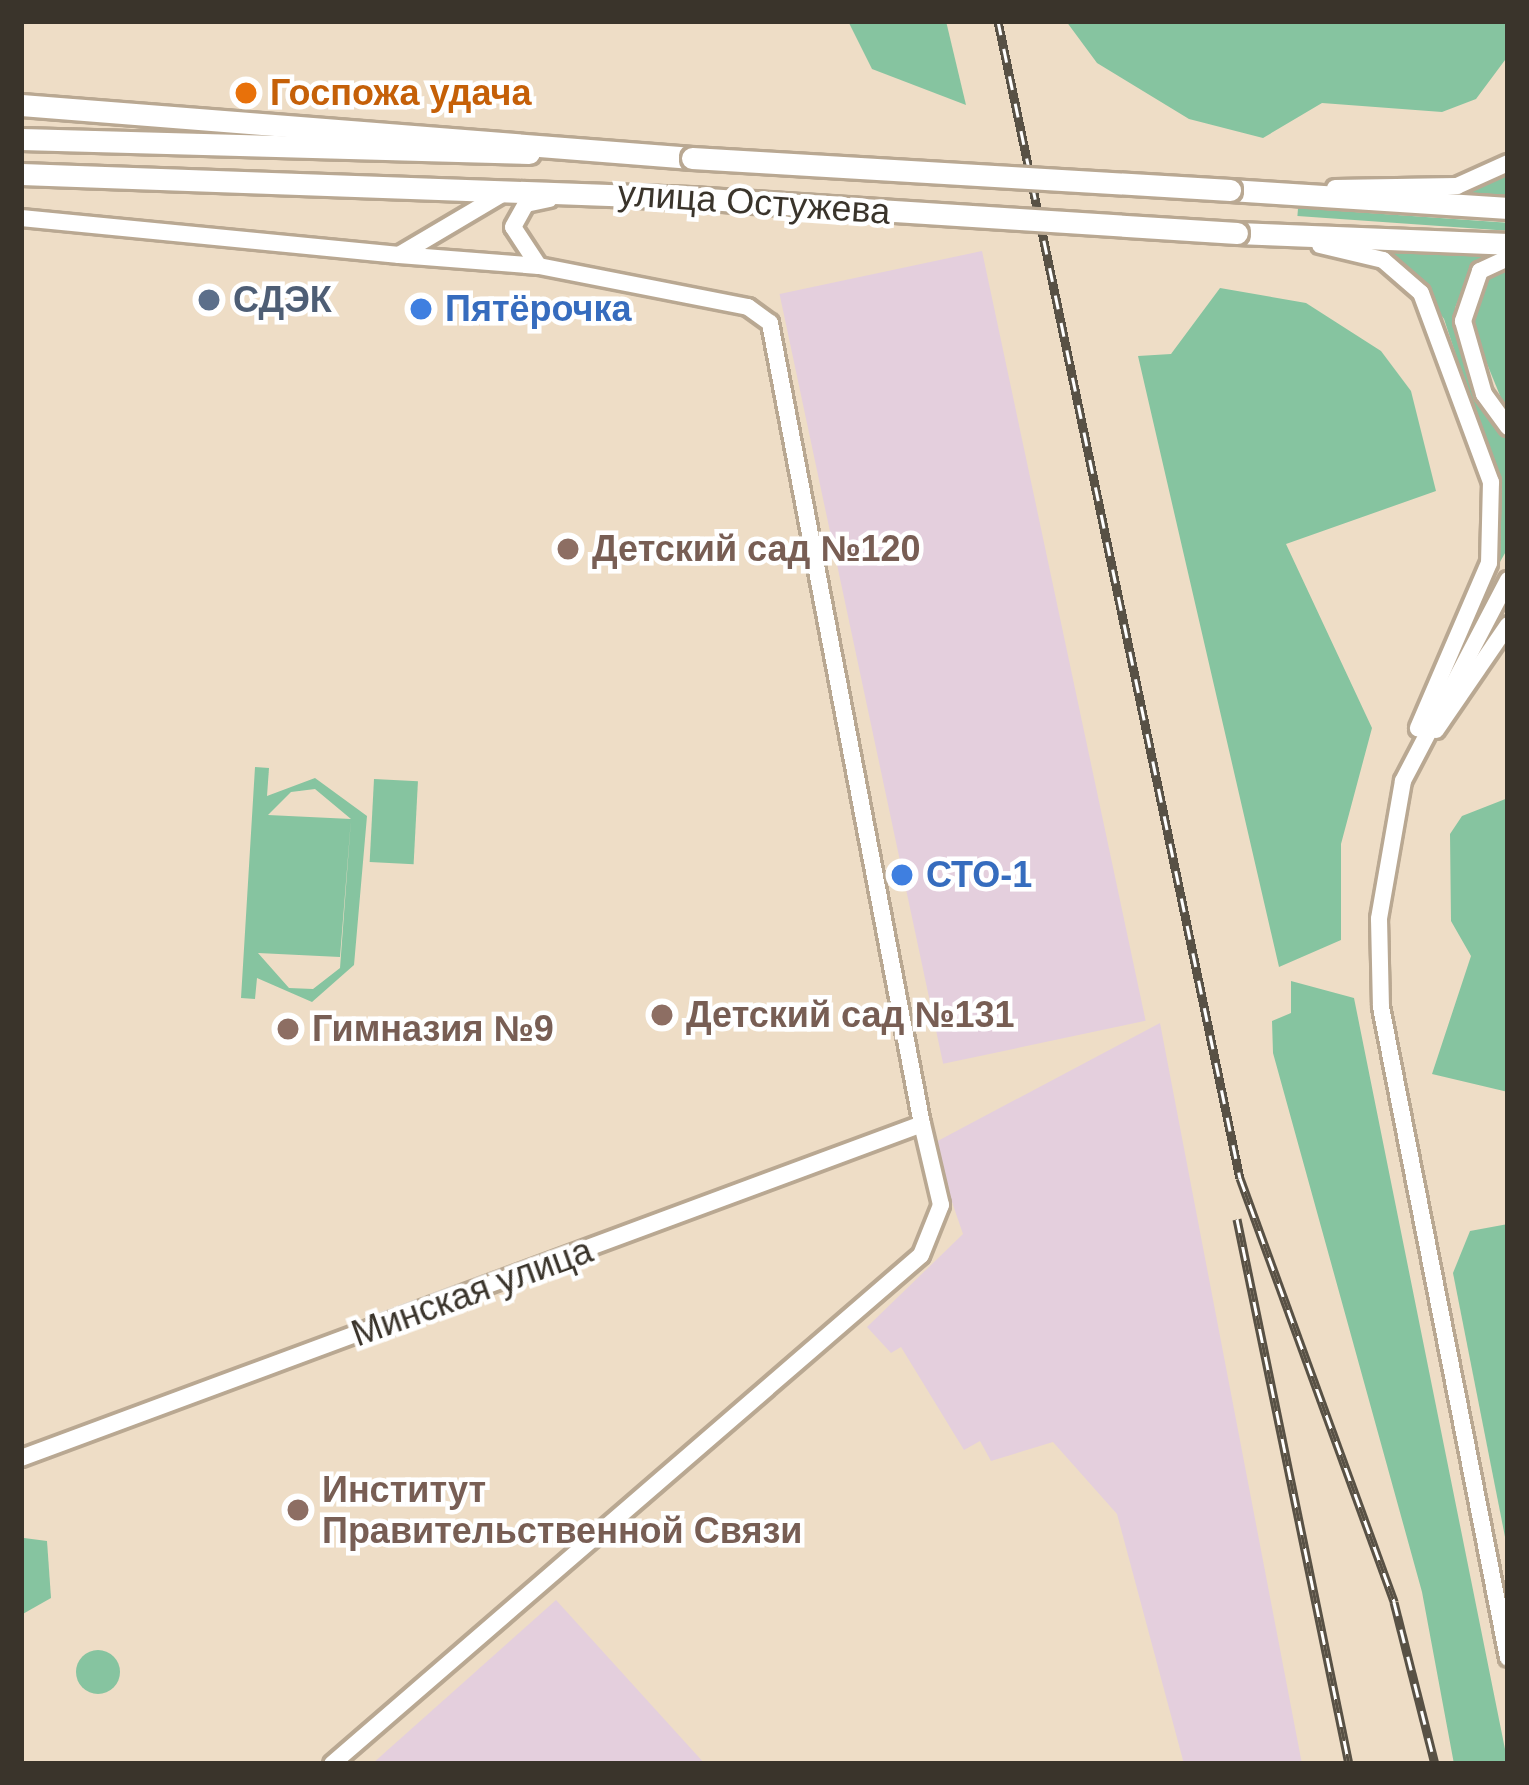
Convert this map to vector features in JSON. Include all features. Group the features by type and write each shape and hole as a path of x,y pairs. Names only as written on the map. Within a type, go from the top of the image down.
{"main road":[{"name":"улица Остужева","path":"21,105 692,158 1508,208"},
{"path":"21,139 692,158"},
{"path":"21,174 542,187"},
{"name":"улица Остужева","path":"542,187 1237,233 1508,244"}],"street":[{"path":"1230,190 1442,188 1508,163"},
{"name":"улица Остужева","path":"399,255 502,193 542,187"},
{"path":"538,266 512,236 526,205 691,198"},
{"path":"21,218 538,266 748,307 776,333 922,1124 941,1204 921,1255 332,1764"},
{"path":"1237,233 1370,254 1407,277 1442,328 1473,416 1493,503 1490,563 1439,664 1386,842 1381,1007 1508,1658"},
{"path":"1508,258 1474,280 1462,321 1484,394 1508,427"},
{"path":"1403,781 1508,580"},
{"path":"1403,781 1508,625"},
{"name":"Минская улица","path":"21,1458 922,1124"}],"shaded area":[{"path":"982,251 1146,1021 943,1064 780,294"},
{"path":"1160,1023 1302,1764 1184,1764 1117,1514 1053,1442 991,1461 980,1441 964,1450 901,1347 891,1353 867,1327 963,1234 932,1144"},
{"path":"556,1600 705,1764 372,1764"}],"green space":[{"path":"848,21 946,21 966,105 872,69"},
{"path":"1066,21 1508,21 1508,56 1476,99 1442,112 1322,103 1263,138 1189,119 1097,63"},
{"path":"1508,170 1508,197 1451,193 1481,185"},
{"path":"1298,208 1507,223 1507,231 1297,216"},
{"path":"1371,247 1497,253 1469,274 1455,308 1481,400 1508,434 1508,548 1497,567 1495,474 1444,319 1403,264"},
{"path":"1508,263 1508,415 1469,320 1484,277"},
{"path":"1220,288 1306,303 1381,351 1411,391 1436,491 1286,544 1372,728 1341,844 1341,940 1279,967 1138,356 1171,354"},
{"path":"255,767 269,768 267,796 315,778 367,816 354,965 312,1002 257,978 255,999 241,998","holes":["315,789 351,819 268,815 291,792","351,819 340,968 313,989 289,988 258,953 340,957"]},
{"path":"374,779 418,781 414,864 370,862"},
{"path":"1508,798 1508,1092 1432,1074 1471,956 1451,921 1450,834 1462,816"},
{"path":"1291,981 1354,998 1508,1764 1454,1764 1422,1592 1273,1053 1272,1021 1291,1013"},
{"path":"1508,1224 1508,1552 1453,1273 1470,1231"},
{"path":"24,1538 47,1541 51,1598 21,1615"},
{"path":"98,1650 114,1656 120,1672 114,1688 98,1694 82,1688 76,1672 82,1656"}],"railway":[{"path":"998,21 1240,1178 1394,1602 1435,1764"},
{"path":"1237,1219 1349,1764"}],"place":[{"name":"Госпожа удача","path":"246,93"},
{"name":"СДЭК","path":"209,300"},
{"name":"Пятёрочка","path":"421,309"},
{"name":"Детский сад №120","path":"568,549"},
{"name":"СТО-1","path":"902,875"},
{"name":"Детский сад №131","path":"662,1015"},
{"name":"Гимназия №9","path":"288,1029"},
{"name":"Институт Правительственной Связи","path":"298,1510"}]}
